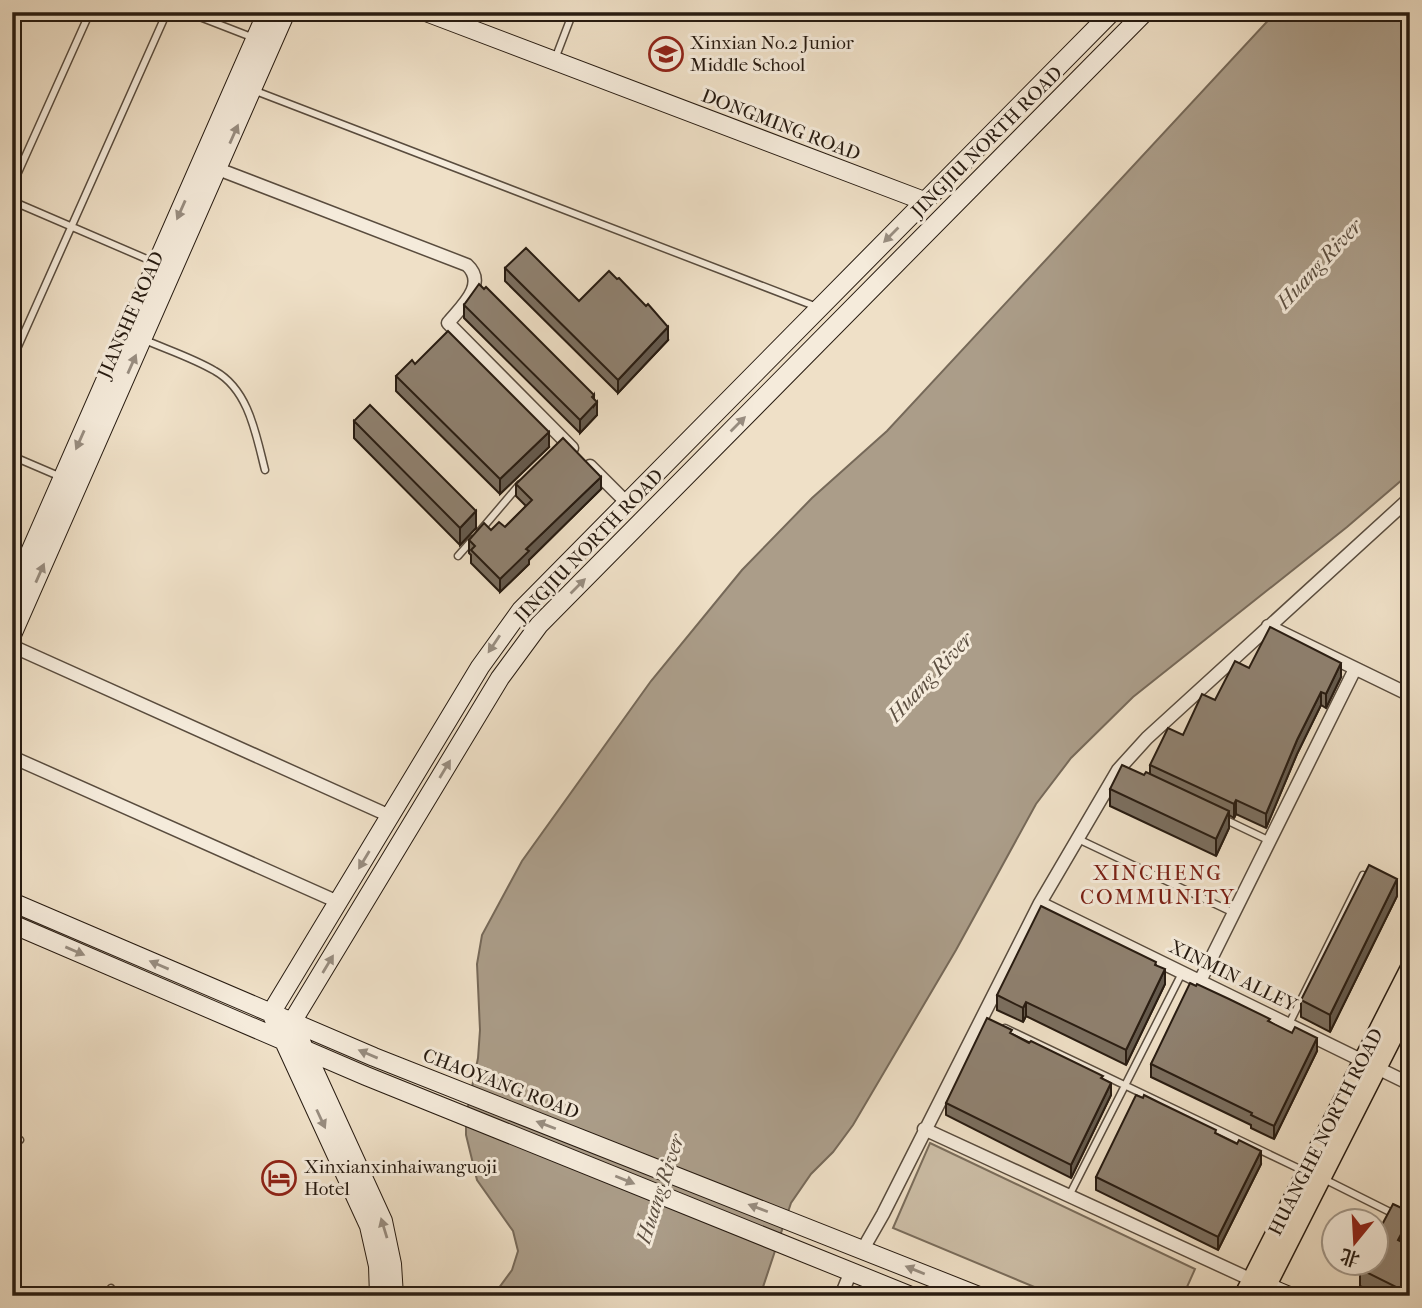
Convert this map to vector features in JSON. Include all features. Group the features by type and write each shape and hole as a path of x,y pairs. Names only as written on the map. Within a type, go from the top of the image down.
{"main road":[{"name":"JIANSHE ROAD","path":"12,593 267,12"},
{"name":"JIANSHE ROAD","path":"12,635 286,12"},
{"name":"DONGMING ROAD","path":"426,12 924,201"},
{"name":"JINGJIU NORTH ROAD","path":"271,1013 505,628 1112,12"},
{"name":"JINGJIU NORTH ROAD","path":"292,1022 500,678 538,625 1145,12"},
{"name":"CHAOYANG ROAD","path":"12,902 432,1080 979,1296"},
{"path":"12,924 426,1100 911,1296"},
{"name":"HUANGHE NORTH ROAD","path":"1255,1289 1369,1064 1410,969"},
{"name":"HUANGHE NORTH ROAD","path":"1369,1064 1410,1002"},
{"path":"271,1013 369,1226 377,1266 379,1296"},
{"path":"292,1022 383,1221 392,1264 394,1296"},
{"path":"1255,1289 1289,1296"}],"street":[{"path":"218,169 467,265 474,271 476,282 473,292 448,323 559,444 627,503"},
{"path":"863,1249 1040,903 1118,770 1147,738 1410,498"},
{"path":"1268,626 1410,695"},
{"path":"12,646 390,816"},
{"path":"1200,981 1355,669"},
{"path":"12,757 338,902"},
{"name":"XINMIN ALLEY","path":"1040,903 1410,1084"},
{"path":"924,1129 1069,1196 1255,1289"},
{"path":"841,1296 851,1271"}],"lane":[{"path":"12,186 90,12"},
{"path":"12,360 167,12"},
{"path":"187,12 256,39"},
{"path":"554,61 573,12"},
{"path":"253,90 819,308"},
{"path":"12,201 158,264"},
{"path":"143,339 217,372 238,392 254,424 265,470"},
{"path":"12,456 63,478"},
{"path":"458,556 526,478"},
{"path":"1118,770 1131,776"},
{"path":"1219,817 1269,841"},
{"path":"1078,839 1234,912"},
{"path":"1289,1024 1363,875"},
{"path":"1069,1196 1182,972"},
{"path":"982,1017 1410,1222"},
{"path":"12,1137 20,1140"}],"shaded area":[{"path":"930,1143 1195,1269 1183,1296 1056,1296 893,1228"}],"water":[{"name":"Huang River","path":"1276,12 1410,12 1410,473 1347,527 1133,697 1071,758 1036,804 956,950 853,1125 833,1152 811,1174 791,1203 760,1296 493,1296 512,1270 518,1251 513,1231 477,1180 466,1135 466,1116 478,1058 480,1030 477,964 482,935 522,861 651,681 742,570 812,498 887,431"}],"building":[{"path":"526,248 579,301 609,271 646,306 648,304 668,327 618,380 505,268"},
{"path":"479,284 484,289 486,287 594,395 592,397 597,402 580,420 464,305"},
{"path":"448,331 549,432 500,479 396,376 412,360 415,364"},
{"path":"370,405 476,511 460,528 354,421"},
{"path":"563,438 601,477 526,549 529,551 500,579 471,550 475,546 469,540 484,523 491,530 499,522 505,527 532,500 516,484"},
{"path":"1270,627 1341,663 1326,694 1321,692 1297,740 1266,814 1236,800 1234,804 1150,765 1168,728 1183,735 1202,694 1215,700 1235,661 1249,668"},
{"path":"1122,765 1144,775 1146,772 1229,811 1216,839 1110,789"},
{"path":"1369,865 1397,879 1330,1015 1301,1000"},
{"path":"1041,906 1156,962 1155,965 1165,969 1126,1050 1026,1002 1023,1008 997,995"},
{"path":"1190,983 1270,1019 1268,1021 1292,1033 1295,1027 1317,1038 1274,1126 1151,1064"},
{"path":"987,1018 1012,1030 1010,1033 1029,1043 1031,1041 1103,1076 1101,1078 1111,1083 1071,1165 946,1103"},
{"path":"1136,1095 1143,1098 1144,1095 1216,1130 1215,1133 1237,1144 1239,1140 1261,1151 1218,1237 1096,1177"},
{"path":"1393,1204 1410,1212 1398,1240 1410,1246 1410,1294 1374,1276 1390,1276 1390,1210"}],"place":[{"name":"Xinxian No.2 Junior Middle School","path":"666,54"},
{"name":"Xinxianxinhaiwanguoji Hotel","path":"279,1178"}],"district":[{"name":"XINCHENG COMMUNITY","path":"1158,885"}]}
